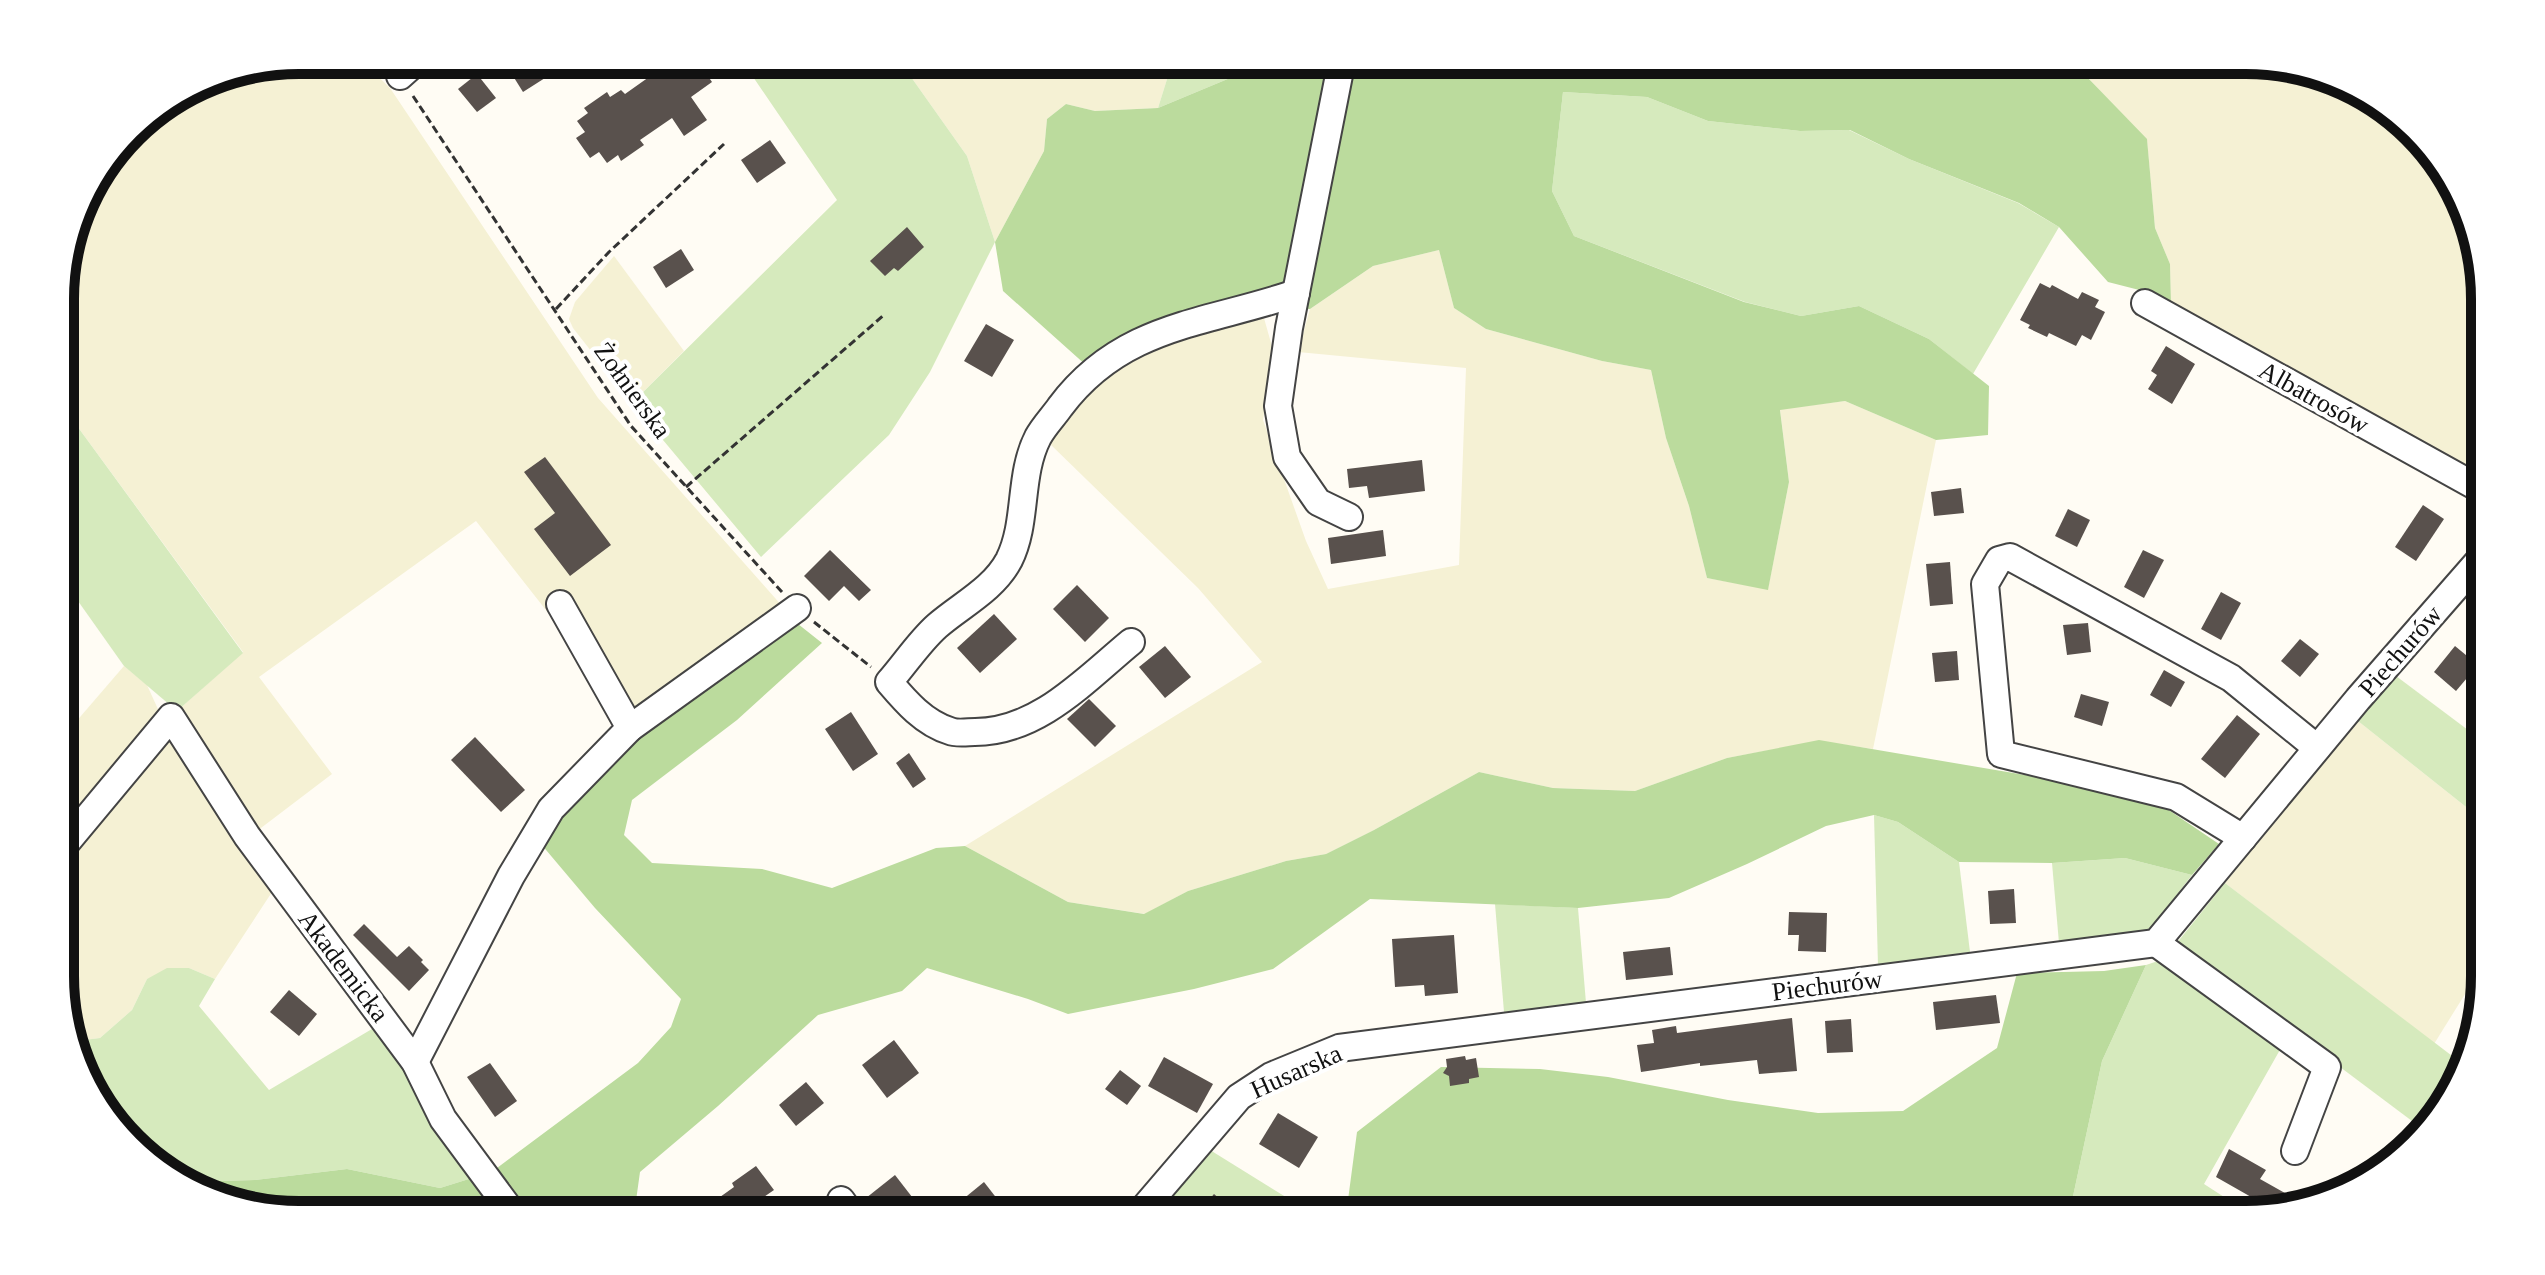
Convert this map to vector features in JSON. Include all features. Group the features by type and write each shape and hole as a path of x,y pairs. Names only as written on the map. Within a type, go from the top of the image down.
{"street":[{"path":"1339,74 1289,328 1278,406 1287,457 1318,502 1349,517"},
{"path":"1131,642 1049,708 1021,724 995,732 951,732 915,712 889,682 935,627 992,583 1008,561 1018,536 1024,477 1038,436 1069,395 1099,364 1138,341 1196,320 1254,307 1296,293"},
{"name":"Albatrosów","path":"2145,303 2471,484"},
{"path":"1254,307 1289,328"},
{"path":"2243,838 2176,797 2001,754 1985,584 1999,560 2010,557 2231,678 2317,748"},
{"name":"Piechurów","path":"1364,1043 2156,943 2317,748 2471,570"},
{"path":"560,604 630,728"},
{"path":"415,1062 511,876 551,809 630,728 797,608"},
{"name":"Akademicka","path":"74,834 171,717 247,836 415,1062 443,1119 504,1201"},
{"path":"2156,943 2327,1067 2295,1151"},
{"name":"Husarska","path":"1150,1201 1239,1097 1271,1076 1313,1057 1364,1043"}],"path":[{"name":"Żołnierska","path":"413,74 554,310 631,426 797,608 889,682"},
{"path":"554,310 609,252 724,144"},
{"path":"686,487 884,315"}],"shaded area":[{"path":"285,74 376,74 390,88 598,398 783,607 633,713 568,602 549,614 476,521 259,677 332,774 257,831 177,711 243,652 74,422 74,285 78,255 91,213 112,174 140,140 187,104 213,91 255,78"},
{"path":"909,74 1169,74 1158,108 1095,111 1066,104 1047,119 1044,151 995,242 967,156"},
{"path":"2088,74 2246,74 2290,78 2345,97 2371,112 2415,151 2448,200 2467,255 2471,299 2471,470 2171,303 2170,264 2155,228 2147,140 2088,78"},
{"path":"1439,250 1454,308 1486,329 1602,361 1651,370 1666,438 1689,506 1707,578 1768,589 1789,482 1780,409 1845,401 1936,440 1873,749 1819,741 1727,758 1635,791 1553,788 1479,772 1326,854 1286,861 1188,891 1145,914 1068,902 965,846 1262,662 1198,588 1049,443 1097,375 1140,351 1262,311 1273,350 1263,420 1306,541 1328,589 1459,565 1466,368 1298,352 1310,309 1373,266"},
{"path":"614,256 684,351 632,403 569,319 575,302"},
{"path":"124,666 147,685 162,718 74,825 74,724"},
{"path":"2358,721 2471,811 2470,986 2434,1044 2225,883"},
{"path":"168,731 233,840 272,892 215,979 189,968 147,979 132,1010 100,1038 84,1040 76,1005 74,976 74,844"}],"green space":[{"path":"751,74 909,74 967,156 995,242 930,372 889,435 761,557 632,403 837,200"},
{"path":"1169,74 1239,74 1158,108"},
{"path":"1239,74 2088,74 2088,78 2147,139 2155,228 2170,264 2171,303 2151,293 2108,282 2059,227 2019,203 1909,159 1850,130 1800,131 1708,121 1647,97 1563,92 1552,191 1574,236 1744,302 1801,316 1859,306 1929,339 1989,386 1988,435 1936,440 1845,401 1780,410 1789,482 1768,590 1707,578 1689,506 1666,438 1651,370 1602,361 1486,329 1454,308 1439,250 1373,266 1310,309 1197,313 1097,375 1003,291 995,242 1044,151 1047,119 1066,104 1095,111 1158,108"},
{"path":"1563,92 1647,97 1708,121 1800,131 1849,130 1909,159 2018,203 2059,227 1973,374 1929,339 1859,306 1801,316 1745,302 1574,236 1552,191"},
{"path":"74,422 243,653 177,711 124,666 74,595"},
{"path":"793,620 822,643 737,720 632,800 624,835 652,863 762,869 832,888 936,848 965,846 1068,902 1144,914 1188,891 1286,861 1326,854 1479,772 1553,788 1635,791 1727,758 1819,740 2148,796 2219,844 2192,875 2125,858 2052,863 1959,862 1898,822 1874,815 1826,826 1669,898 1578,908 1370,899 1273,969 1194,989 1068,1014 927,968 902,991 818,1015 640,1172 636,1201 516,1201 493,1171 638,1063 671,1027 681,999 595,908 541,844 558,813 637,735"},
{"path":"2396,676 2471,732 2471,811 2358,721"},
{"path":"1874,815 1898,822 1959,862 1970,952 1878,966"},
{"path":"2125,858 2192,875 2148,932 2059,943 2052,863"},
{"path":"2225,883 2455,1058 2448,1075 2415,1124 2176,944"},
{"path":"1495,904 1578,908 1586,1003 1504,1012"},
{"path":"2158,961 2281,1048 2204,1184 2230,1201 2072,1201 2102,1061 2146,965"},
{"path":"2146,965 2102,1061 2072,1201 1348,1201 1357,1132 1441,1067 1540,1069 1608,1077 1818,1113 1903,1111 1997,1048 2017,973 2104,971"},
{"path":"167,968 189,968 215,979 199,1006 269,1090 377,1026 472,1178 440,1188 347,1169 255,1180 207,1181 174,1163 130,1124 112,1101 91,1062 84,1040 100,1038 132,1010 147,979"},
{"path":"1210,1150 1292,1201 1166,1201"},
{"path":"347,1169 440,1188 472,1178 488,1201 270,1199 207,1181 255,1180"}],"building":[{"path":"477,74 496,98 477,112 458,89"},
{"path":"512,74 543,74 545,78 523,92"},
{"path":"653,74 707,74 712,82 691,97 707,120 684,136 672,118 640,140 644,145 621,161 618,155 607,163 599,152 590,158 576,138 585,132 577,121 588,113 584,108 607,92 610,97 621,90 625,94"},
{"path":"770,140 786,163 757,183 741,160"},
{"path":"907,227 924,247 898,271 894,268 885,276 870,261"},
{"path":"681,249 694,270 666,288 653,267"},
{"path":"2040,283 2050,288 2052,285 2078,299 2082,292 2099,300 2095,307 2105,312 2091,340 2082,335 2076,346 2049,333 2047,337 2028,328 2030,325 2020,320"},
{"path":"986,324 1014,340 992,377 964,361"},
{"path":"2166,346 2195,364 2172,404 2148,389 2157,375 2151,371"},
{"path":"545,457 611,545 570,576 534,529 555,513 524,472"},
{"path":"1422,460 1425,491 1369,498 1367,486 1349,488 1347,469"},
{"path":"1961,488 1964,513 1934,516 1931,492"},
{"path":"2423,505 2444,519 2416,561 2395,547"},
{"path":"2068,509 2090,520 2077,547 2055,536"},
{"path":"1383,530 1386,556 1331,564 1328,538"},
{"path":"830,550 871,590 859,601 844,586 829,601 804,576"},
{"path":"2143,550 2164,560 2144,598 2124,587"},
{"path":"1950,562 1953,604 1930,606 1926,564"},
{"path":"1077,585 1109,618 1085,642 1053,609"},
{"path":"2221,592 2241,603 2221,640 2201,629"},
{"path":"994,614 1017,639 980,673 957,648"},
{"path":"2088,623 2091,652 2067,655 2063,625"},
{"path":"2300,639 2319,654 2300,677 2281,661"},
{"path":"1165,646 1191,677 1165,698 1139,667"},
{"path":"2455,646 2471,659 2471,673 2456,691 2434,672"},
{"path":"1957,651 1959,680 1935,682 1932,653"},
{"path":"2164,670 2185,682 2171,707 2150,695"},
{"path":"2081,694 2109,702 2102,726 2074,717"},
{"path":"1089,699 1116,726 1095,747 1067,719"},
{"path":"851,712 878,754 853,771 825,729"},
{"path":"2237,715 2260,734 2225,778 2201,759"},
{"path":"475,737 525,790 501,812 451,760"},
{"path":"909,753 926,779 913,788 896,763"},
{"path":"2014,889 2016,923 1990,924 1988,891"},
{"path":"1789,912 1827,913 1826,952 1798,951 1799,935 1788,935"},
{"path":"364,924 397,957 409,946 423,960 421,962 429,970 409,991 353,935"},
{"path":"1454,935 1458,993 1425,996 1424,985 1395,987 1392,939"},
{"path":"1670,947 1673,975 1626,980 1623,952"},
{"path":"289,990 317,1014 299,1036 270,1012"},
{"path":"1996,995 2000,1023 1936,1030 1933,1002"},
{"path":"1792,1018 1797,1071 1759,1074 1757,1060 1700,1066 1700,1063 1641,1072 1637,1045 1654,1043 1652,1030 1676,1026 1677,1033"},
{"path":"1851,1019 1853,1052 1827,1053 1825,1021"},
{"path":"894,1040 919,1073 887,1098 862,1065"},
{"path":"1465,1056 1466,1060 1476,1058 1479,1077 1469,1079 1469,1083 1450,1086 1449,1076 1443,1073 1447,1067 1446,1059"},
{"path":"1164,1057 1213,1084 1197,1113 1148,1086"},
{"path":"490,1063 517,1101 495,1117 467,1077"},
{"path":"1120,1070 1141,1086 1127,1105 1105,1089"},
{"path":"806,1082 824,1103 796,1126 779,1105"},
{"path":"1278,1113 1318,1137 1299,1168 1259,1144"},
{"path":"2229,1149 2266,1170 2260,1179 2291,1197 2258,1201 2216,1177"},
{"path":"756,1166 774,1190 758,1201 723,1201 720,1197 734,1187 732,1183"},
{"path":"895,1175 915,1201 868,1201 866,1198"},
{"path":"984,1182 998,1201 963,1201"},
{"path":"1214,1194 1222,1201 1208,1201"}]}
